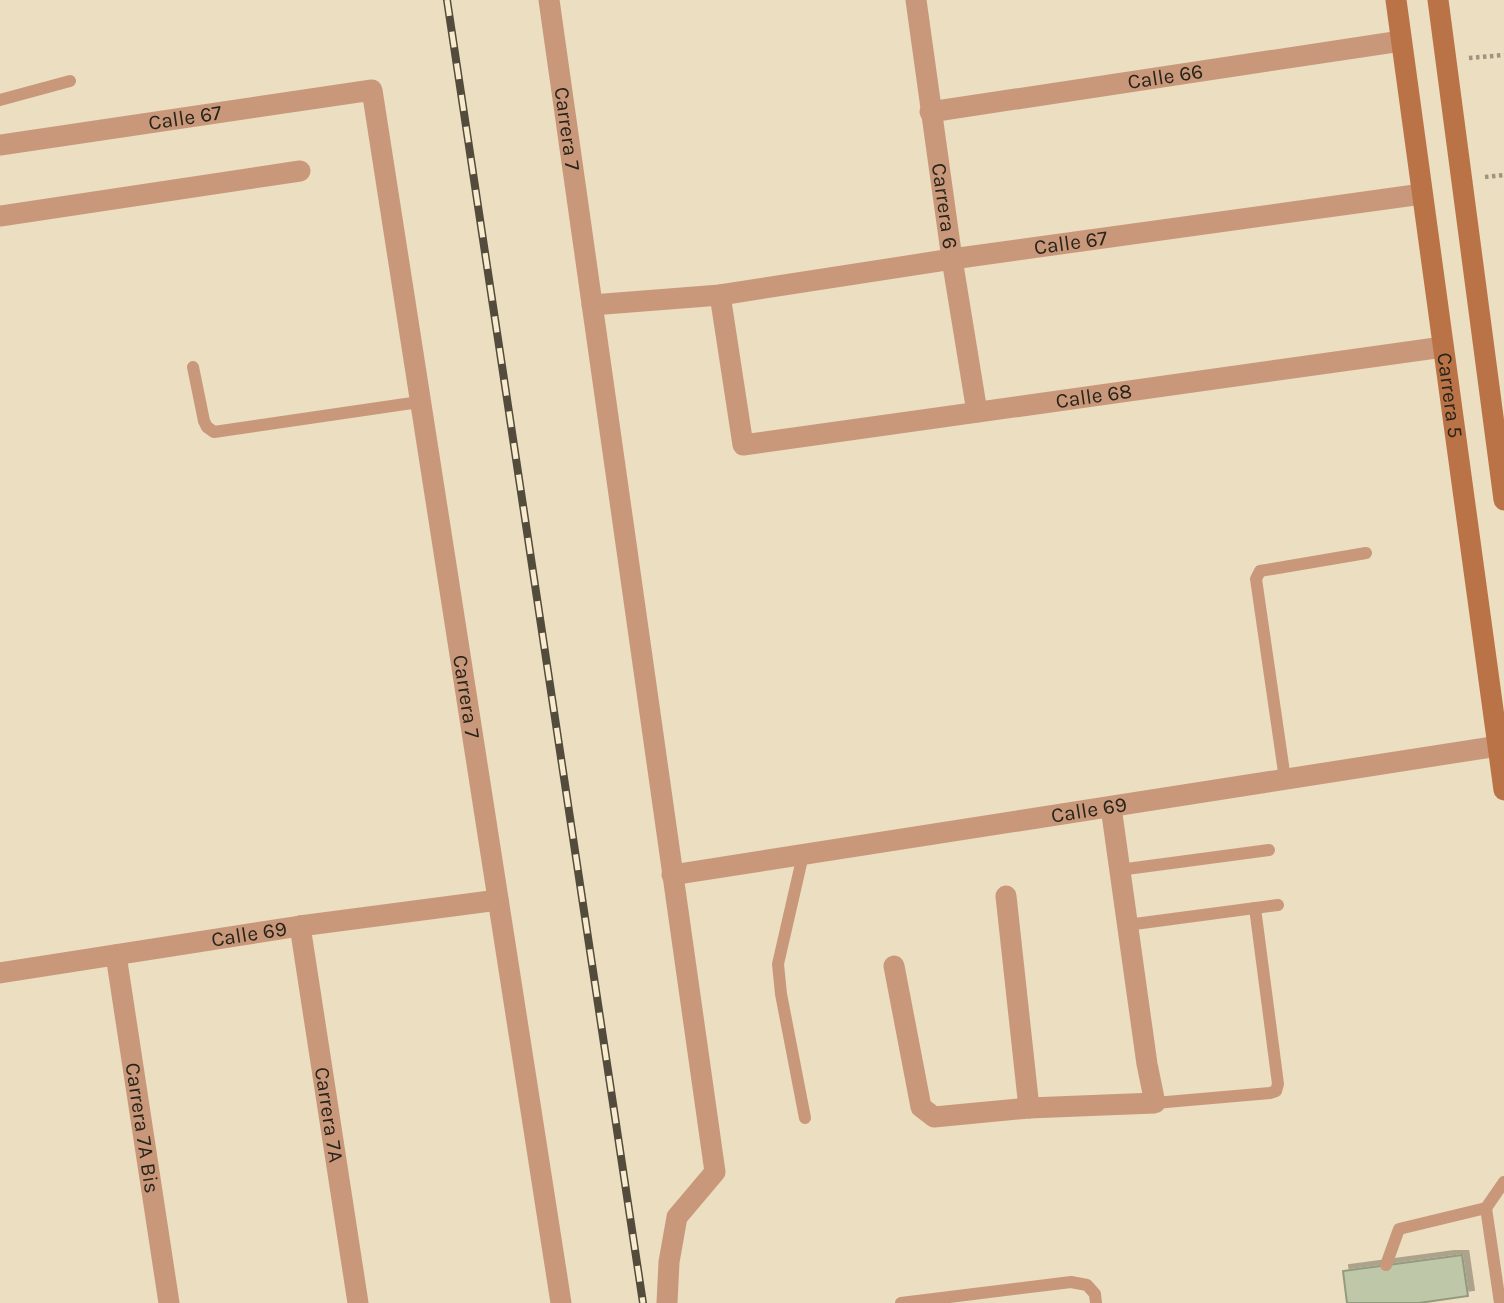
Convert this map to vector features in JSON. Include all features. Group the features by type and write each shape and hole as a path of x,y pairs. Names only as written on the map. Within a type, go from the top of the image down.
{"main road":[{"name":"Carrera 5","path":"1396,0 1501,746 1504,790"},
{"name":"Carrera 5","path":"1438,0 1504,500"}],"street":[{"name":"Carrera 7","path":"549,0 715,1172 677,1217 669,1262 667,1303"},
{"name":"Carrera 6","path":"916,0 930,112 977,412"},
{"name":"Calle 66","path":"930,112 1401,41"},
{"name":"Carrera 7","path":"372,90 561,1303"},
{"name":"Calle 67","path":"0,145 372,90"},
{"path":"0,216 300,171"},
{"name":"Calle 67","path":"592,305 720,295 952,258 1422,194"},
{"name":"Calle 68","path":"720,295 743,445 1443,347"},
{"name":"Calle 69","path":"672,875 1501,746"},
{"path":"894,966 921,1107 926,1113 934,1117 1029,1108 1155,1102 1147,1064 1111,807"},
{"path":"1006,896 1029,1108"},
{"name":"Calle 69","path":"0,973 300,926 498,900"},
{"name":"Carrera 7A","path":"300,926 358,1303"},
{"name":"Carrera 7A Bis","path":"116,954 169,1303"}],"lane":[{"path":"0,100 70,81"},
{"path":"193,367 204,421 207,428 214,432 419,402"},
{"path":"1285,779 1256,579 1260,571 1366,553"},
{"path":"1119,870 1269,850"},
{"path":"803,855 778,964 805,1118"},
{"path":"1127,925 1278,905"},
{"path":"1155,1102 1276,1091 1278,1084 1255,908"},
{"path":"1386,1265 1399,1228 1486,1208 1504,1182"},
{"path":"1486,1208 1500,1303"},
{"path":"901,1303 1071,1282 1087,1285 1095,1294 1096,1303"}],"path":[{"path":"1465,59 1504,55"},
{"path":"1481,177 1504,175"}],"building":[{"path":"1462,1255 1468,1296 1419,1303 1347,1303 1343,1271"}],"railway":[{"path":"447,0 643,1303"}]}
